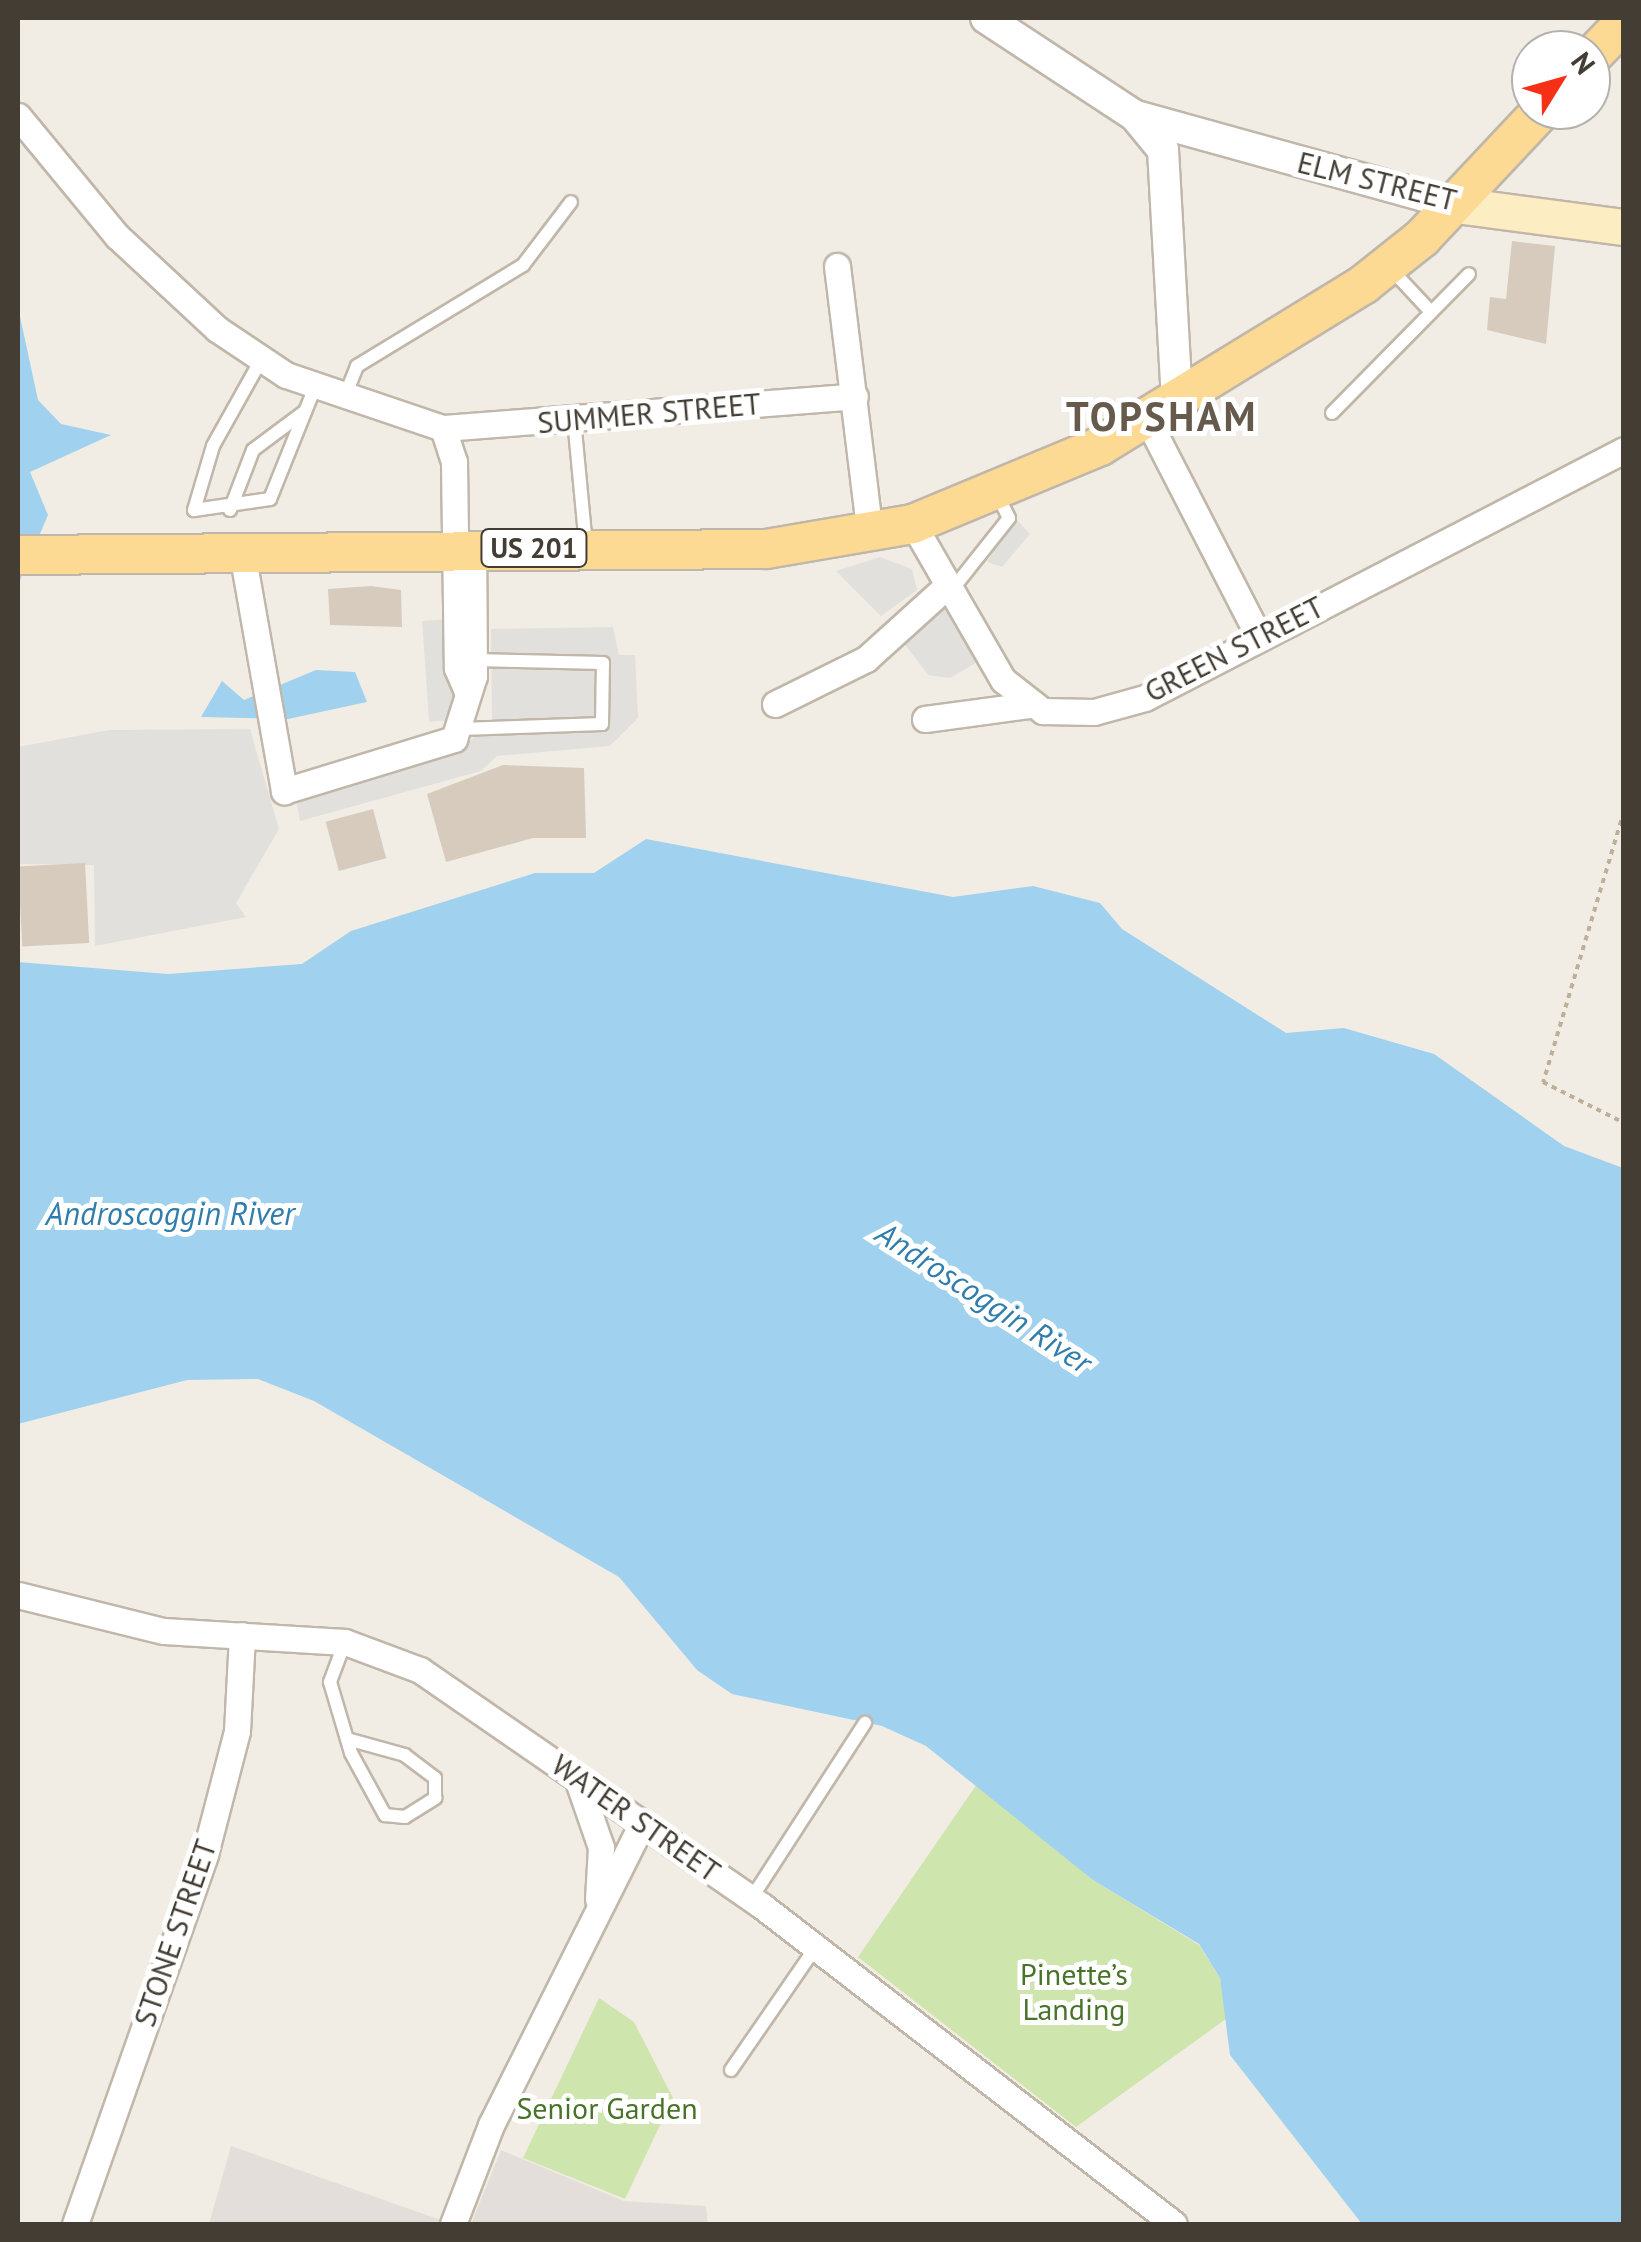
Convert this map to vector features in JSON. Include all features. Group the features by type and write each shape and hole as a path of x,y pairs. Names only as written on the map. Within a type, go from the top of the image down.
{"main road":[{"path":"1376,275 1456,205 1524,130"},
{"name":"ELM STREET","path":"1456,205 1624,228"},
{"name":"US 201","path":"18,554 153,551 243,558 465,547 766,549 870,535 996,494 1161,408 1376,275"}],"street":[{"path":"986,18 1134,116 1170,173 1161,408 1258,637"},
{"name":"SUMMER STREET","path":"18,116 116,236 261,360 315,386 444,428 855,396"},
{"name":"ELM STREET","path":"1134,116 1456,205"},
{"path":"837,266 870,535"},
{"path":"243,558 284,791 433,749 461,729 474,660 465,547 444,428"},
{"name":"GREEN STREET","path":"925,719 1028,706 1094,712 1145,698 1624,450"},
{"path":"912,524 1028,706"},
{"path":"465,547 457,668 467,692"},
{"path":"775,704 866,659 950,588"},
{"name":"WATER STREET","path":"18,1595 150,1628 344,1642 454,1690 752,1898 1174,2224"},
{"name":"STONE STREET","path":"74,2224 206,1854 237,1731 242,1636"},
{"path":"574,1776 602,1847 596,1909"},
{"path":"454,2224 596,1909 642,1823"}],"lane":[{"path":"345,396 357,366 523,265 571,202"},
{"path":"1332,413 1469,274"},
{"path":"1376,275 1431,312"},
{"path":"261,360 191,498 207,514 270,498 315,386"},
{"path":"230,510 252,450 304,412"},
{"path":"574,419 586,548"},
{"path":"950,588 1009,518 996,494"},
{"path":"461,729 602,724 603,663 474,660"},
{"path":"344,1642 330,1682 347,1739 385,1816 405,1817 434,1798 435,1778 404,1755 347,1739"},
{"path":"752,1898 866,1723"},
{"path":"731,2070 816,1946"}],"path":[{"path":"1624,811 1544,1082 1624,1123"}],"shaded area":[{"path":"1015,518 1030,534 1002,567 987,562"},
{"path":"880,557 912,569 917,590 881,616 836,571"},
{"path":"942,604 979,661 950,678 928,675 903,642"},
{"path":"449,619 456,720 429,722 422,621"},
{"path":"613,627 619,655 635,655 638,718 610,746 497,756 481,771 300,821 294,788 459,752 492,720 491,629"},
{"path":"250,729 279,829 236,903 246,917 95,946 94,865 18,864 18,747 109,730"},
{"path":"231,2146 452,2224 209,2224"},
{"path":"501,2150 624,2201 706,2206 708,2224 471,2224"}],"green space":[{"name":"Pinette’s Landing","path":"979,1781 1093,1880 1199,1945 1220,1978 1226,2019 1076,2127 858,1957"},
{"name":"Senior Garden","path":"599,1998 634,2022 673,2098 625,2199 523,2158"}],"water":[{"path":"18,307 38,400 61,424 111,435 30,472 48,515 18,585"},
{"path":"316,670 355,672 367,702 288,719 201,717 222,681 244,700"},
{"name":"Androscoggin River","path":"646,839 953,897 1033,886 1100,903 1122,929 1286,1033 1344,1028 1434,1054 1564,1146 1623,1168 1623,2224 1362,2224 1230,2055 1220,1978 1199,1944 1093,1880 926,1746 882,1726 732,1694 697,1670 619,1577 314,1401 258,1379 187,1380 18,1424 18,962 168,974 302,964 351,931 535,873 594,873"}],"building":[{"path":"1512,241 1555,246 1546,344 1487,330 1490,297 1506,299"},
{"path":"371,586 401,590 402,627 330,625 328,589"},
{"path":"503,765 584,768 586,838 533,838 446,862 427,794"},
{"path":"373,809 386,858 339,871 326,822"},
{"path":"85,863 89,943 22,946 18,867"}],"district":[{"name":"TOPSHAM","path":"1162,416"}]}
